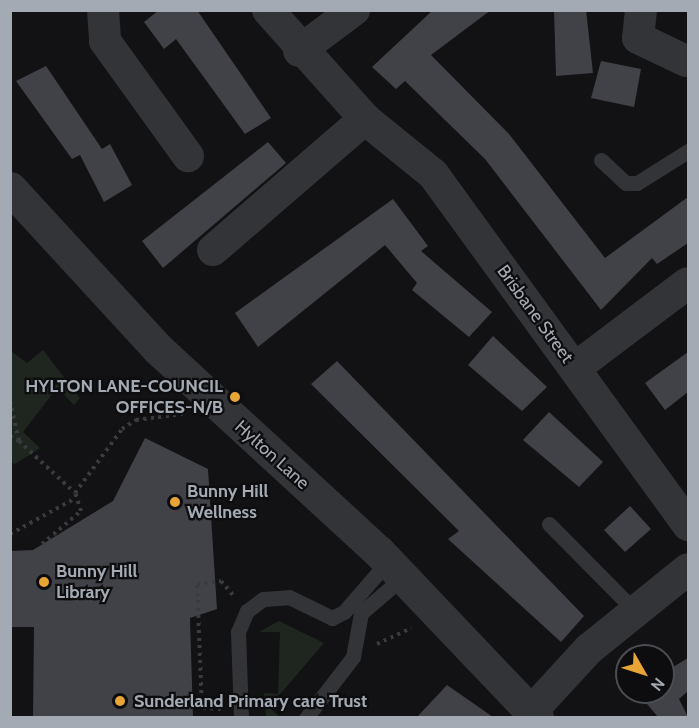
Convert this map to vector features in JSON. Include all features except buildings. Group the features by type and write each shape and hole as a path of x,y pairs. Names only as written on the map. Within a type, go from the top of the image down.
{"street":[{"path":"103,10 105,41 188,156"},
{"name":"Brisbane Street","path":"268,10 299,51 365,119 433,174 688,525"},
{"path":"299,51 354,10"},
{"path":"641,10 638,38 686,61"},
{"path":"213,250 365,119"},
{"name":"Hylton Lane","path":"10,188 66,254 207,395 395,569 534,715"},
{"path":"575,368 688,283"},
{"path":"534,715 635,610 688,569"}],"lane":[{"path":"601,160 626,183 637,183 688,151"},
{"path":"549,524 635,610"},
{"path":"241,713 238,632 246,611 262,599 289,597 332,618 344,612 395,569"},
{"path":"306,717 353,657 361,612 395,569"}],"path":[{"path":"10,534 74,496 122,429 136,420 180,415 207,395"},
{"path":"10,401 19,441"},
{"path":"10,436 19,441 74,496 81,511 42,544"},
{"path":"210,582 197,584 202,708 241,713"}],"shaded area":[{"path":"43,350 80,398 74,405 57,388 23,432 40,448 15,464 10,462 11,351 27,363"},
{"path":"279,621 324,643 269,707 280,717 266,717 264,693 278,694 280,632 259,632"}],"place":[{"name":"HYLTON LANE-COUNCIL OFFICES-N/B","path":"235,397"},
{"name":"Bunny Hill Wellness","path":"175,502"},
{"name":"Bunny Hill Library","path":"44,582"},
{"name":"Sunderland Primary care Trust","path":"120,701"}]}
